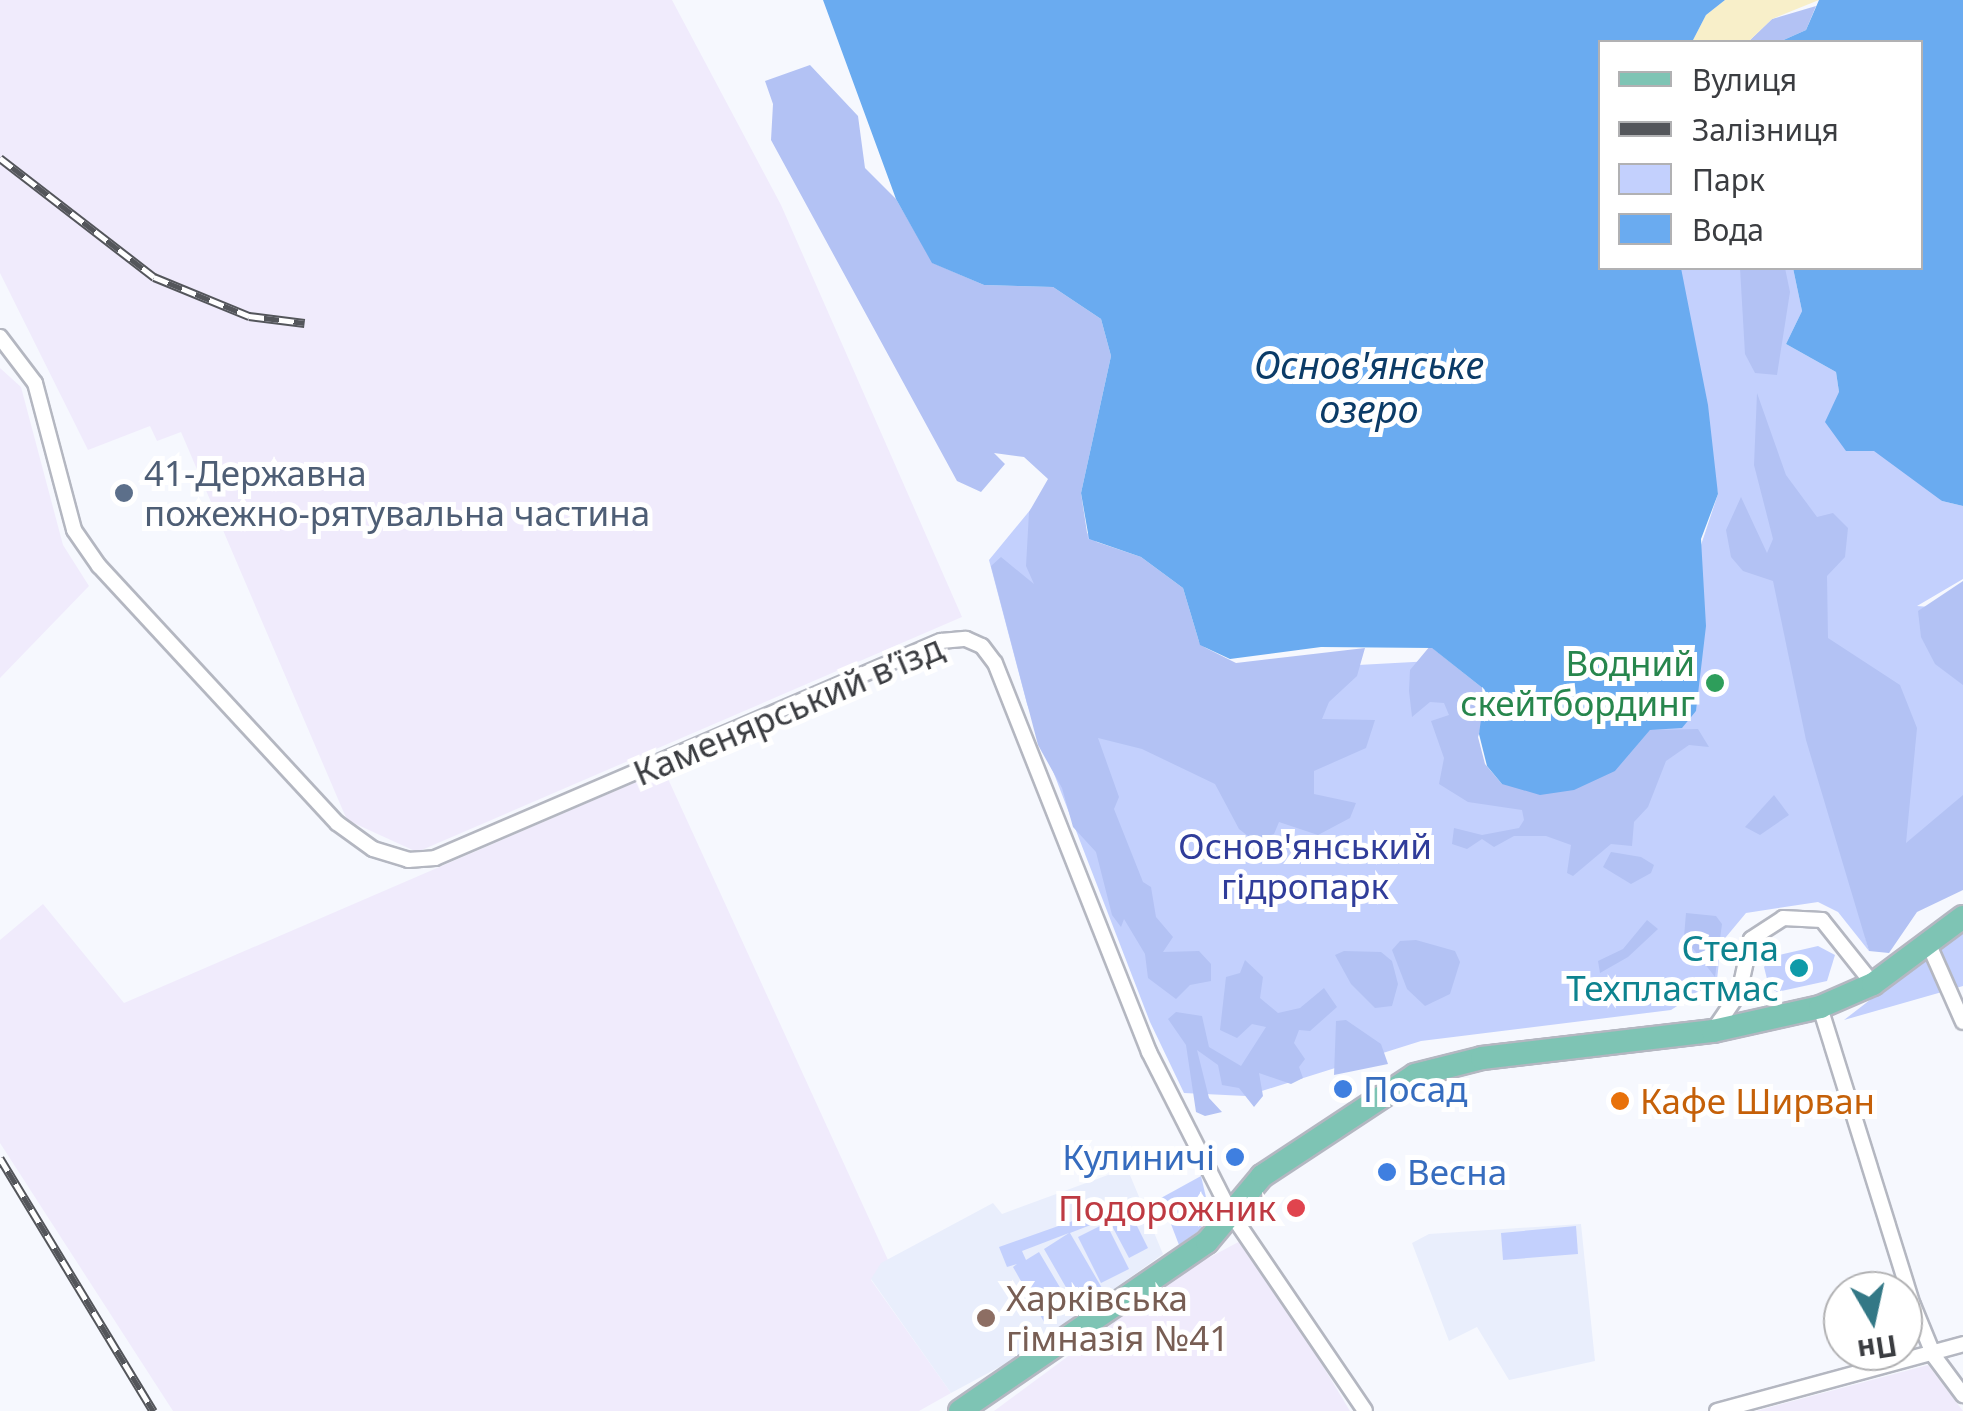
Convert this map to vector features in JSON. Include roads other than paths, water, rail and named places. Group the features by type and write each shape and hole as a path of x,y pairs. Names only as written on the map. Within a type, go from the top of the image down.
{"main road":[{"path":"960,1411 1197,1250 1262,1176 1415,1076 1482,1058 1712,1031 1820,1007 1873,984 1963,917"}],"street":[{"name":"Каменярський в’їзд","path":"0,337 35,383 74,530 99,566 337,823 373,849 408,860 435,858 941,641 966,639 982,646 995,663 1148,1052 1230,1212 1365,1411"},
{"path":"1712,1031 1738,993 1751,939 1783,918 1822,920 1873,984"},
{"path":"1929,944 1963,1022"},
{"path":"1820,1007 1934,1356 1963,1395"},
{"path":"1716,1411 1934,1356 1963,1344"}],"water":[{"name":"Основ'янське озеро","path":"823,0 1725,0 1706,15 1693,40 1598,40 1598,270 1681,270 1708,405 1718,494 1701,539 1706,626 1696,711 1682,728 1650,730 1615,771 1574,790 1540,795 1502,784 1487,766 1479,734 1485,690 1432,648 1321,647 1230,659 1200,645 1183,588 1141,557 1089,539 1081,493 1111,356 1101,319 1053,287 984,285 932,263 896,199"},
{"path":"1819,0 1963,0 1963,506 1942,501 1874,451 1846,451 1825,422 1839,392 1836,372 1786,344 1802,311 1793,270 1923,270 1923,40 1784,40 1806,30"}],"railway":[{"path":"0,158 154,277 249,316 305,323"},
{"path":"0,1158 153,1411"}],"place":[{"name":"41-Державна пожежно-рятувальна частина","path":"124,493"},
{"name":"Водний скейтбординг","path":"1715,683"},
{"name":"Стела Техпластмас","path":"1799,968"},
{"name":"Посад","path":"1343,1089"},
{"name":"Кафе Ширван","path":"1620,1101"},
{"name":"Кулиничі","path":"1235,1157"},
{"name":"Весна","path":"1387,1172"},
{"name":"Подорожник","path":"1296,1208"},
{"name":"Харківська гімназія №41","path":"986,1318"}],"park label":[{"name":"Основ'янський гідропарк","path":"1305,866"}]}
